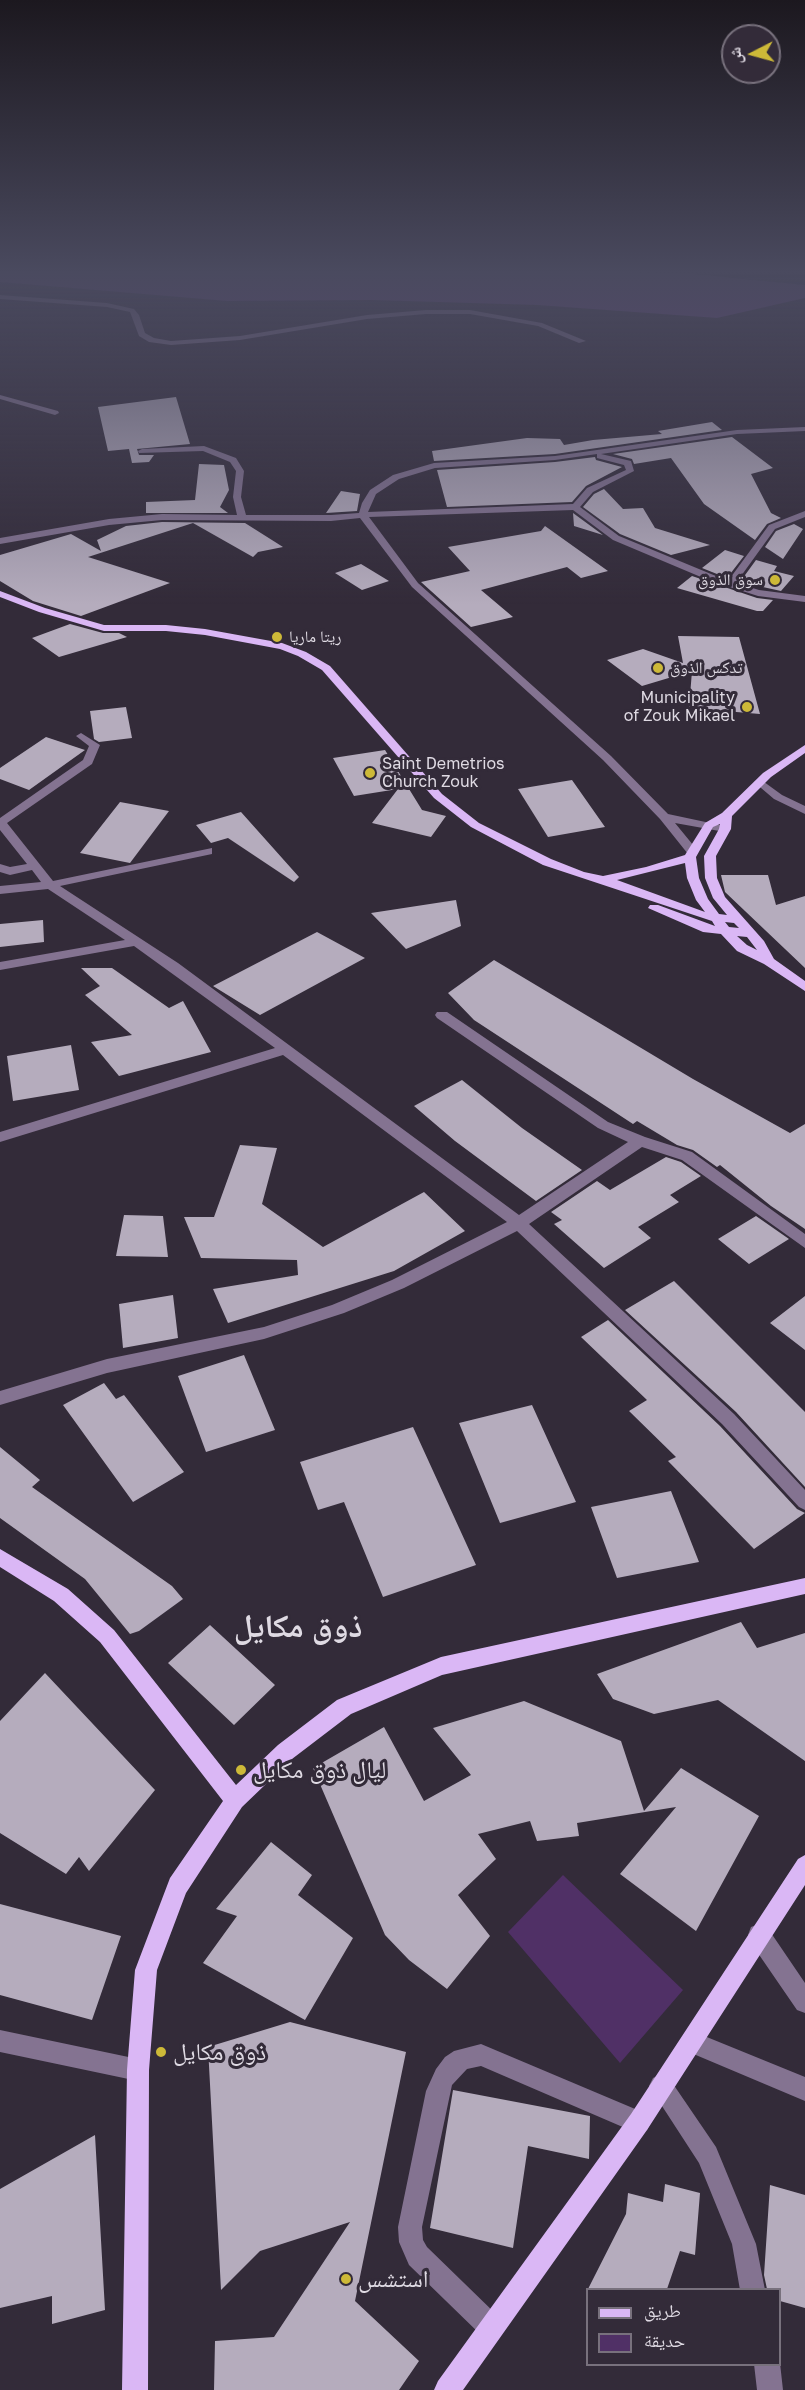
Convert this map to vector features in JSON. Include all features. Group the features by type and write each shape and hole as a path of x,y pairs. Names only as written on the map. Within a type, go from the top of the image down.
{"main road":[{"path":"0,594 42,610 104,628 166,628 205,632 282,646 302,654 326,668 438,796 456,812 508,843 581,875 596,885 685,921 727,933 749,933"},
{"path":"805,748 760,782 726,816 709,825 691,854 693,878 702,900 727,933 742,948 769,961 805,987"},
{"path":"726,816 725,829 710,856 711,878 719,898 735,919 760,944 769,961"},
{"path":"605,879 649,870 691,854"},
{"path":"581,875 605,879 718,920 735,919"},
{"path":"0,1557 61,1595 108,1636 235,1800"},
{"path":"135,2390 138,2070 146,1970 178,1886 235,1800 285,1752 344,1707 441,1666 803,1588"},
{"path":"447,2390 639,2122 805,1866"}],"street":[{"path":"0,397 55,413"},
{"path":"691,854 664,817 607,758 415,585 363,516 366,502 373,492 408,472 434,466 582,454 737,432 805,429"},
{"path":"142,451 204,448 233,460 240,471 237,497 242,516"},
{"path":"575,507 590,490 631,468 623,460 582,454"},
{"path":"0,541 122,520 242,516 331,518 401,512 575,507 598,526 636,548 730,585 772,596 805,600"},
{"path":"730,585 772,527 805,514"},
{"path":"81,736 95,745 88,762 0,823 50,885 137,942 472,1186 519,1224 728,1419 805,1502"},
{"path":"760,782 777,797 805,811"},
{"path":"664,817 725,829"},
{"path":"0,890 50,885 207,851"},
{"path":"0,868 10,871 33,866"},
{"path":"0,966 137,942"},
{"path":"442,1015 603,1125 640,1141 687,1156 805,1242"},
{"path":"0,1137 284,1050"},
{"path":"0,1398 84,1372 228,1342 309,1320 398,1284 519,1224 640,1141"},
{"path":"759,1935 805,2002"},
{"path":"0,2042 138,2070"},
{"path":"692,2042 805,2089"},
{"path":"491,2327 418,2256 411,2242 410,2227 438,2091 444,2077 453,2065 462,2059 481,2055 639,2122"},
{"path":"662,2086 708,2155 744,2244 753,2288"},
{"path":"767,2366 770,2390"}],"green space":[{"path":"563,1875 683,1990 620,2063 508,1932"}],"building":[{"path":"176,397 190,444 137,449 139,455 154,455 149,462 132,463 129,449 108,451 98,407"},
{"path":"712,422 722,430 555,454 434,461 432,451 527,438 560,439 564,445 662,434 658,431"},
{"path":"732,437 773,468 751,474 771,513 781,518 767,524 755,540 704,504 671,458 634,464 632,459 613,454"},
{"path":"595,457 596,460 622,467 586,486 572,502 447,507 437,470 555,462"},
{"path":"199,464 224,465 229,490 220,507 228,513 146,513 146,502 195,500"},
{"path":"604,489 623,509 643,508 655,528 710,545 671,555 620,534 583,507 594,494"},
{"path":"341,491 360,494 357,511 326,513"},
{"path":"573,513 603,535 574,526"},
{"path":"162,522 245,523 283,547 258,552 253,557 193,523 88,557 170,583 81,616 33,601 0,581 0,555 71,534 101,551 97,540 126,526"},
{"path":"794,524 803,529 783,559 765,547 776,531"},
{"path":"545,526 608,571 581,578 567,567 481,590 513,617 471,627 421,582 470,571 448,547 541,531"},
{"path":"725,550 744,556 727,578 702,568"},
{"path":"756,560 777,566 774,571 794,576 781,591 740,582"},
{"path":"361,564 389,581 362,590 335,573"},
{"path":"692,576 757,598 773,600 763,611 757,611 677,588"},
{"path":"70,624 103,633 119,633 127,637 59,657 32,638"},
{"path":"678,636 739,637 760,714 689,708 692,671 642,686 607,660 643,649 683,663"},
{"path":"126,707 132,738 99,742 94,739 90,711"},
{"path":"46,737 85,750 29,790 0,779 0,768"},
{"path":"385,750 422,810 446,816 431,837 372,823 398,789 354,796 333,758"},
{"path":"572,780 605,827 548,837 518,789"},
{"path":"120,802 169,811 130,863 80,853"},
{"path":"241,812 299,877 294,882 228,838 211,843 196,825"},
{"path":"721,875 768,875 776,905 805,896 805,968 725,892"},
{"path":"456,900 461,926 406,949 371,913"},
{"path":"43,920 44,942 0,947 0,924"},
{"path":"317,932 365,958 260,1015 213,986"},
{"path":"494,960 693,1079 790,1133 805,1124 805,1229 771,1206 720,1165 717,1167 693,1150 677,1145 637,1121 633,1124 474,1020 448,993"},
{"path":"81,968 112,968 169,1008 183,1001 211,1052 119,1076 91,1042 132,1035 85,995 100,986"},
{"path":"71,1045 79,1090 13,1101 7,1056"},
{"path":"462,1080 522,1128 582,1170 536,1201 455,1141 414,1106"},
{"path":"240,1145 277,1148 262,1204 323,1247 424,1192 465,1231 394,1271 228,1323 213,1289 298,1275 297,1260 201,1258 184,1217 214,1217"},
{"path":"666,1157 681,1162 701,1176 670,1195 679,1202 638,1227 651,1238 604,1268 554,1224 562,1220 551,1212 597,1181 610,1190"},
{"path":"124,1215 163,1216 168,1257 116,1256"},
{"path":"756,1216 789,1239 749,1264 718,1239"},
{"path":"674,1281 805,1412 805,1487 736,1412 625,1310"},
{"path":"173,1295 178,1338 123,1348 119,1304"},
{"path":"805,1296 805,1350 770,1323"},
{"path":"608,1320 720,1426 797,1509 805,1513 754,1549 668,1461 676,1457 629,1411 647,1400 581,1337"},
{"path":"244,1355 275,1430 206,1452 178,1376"},
{"path":"104,1383 116,1399 124,1395 184,1472 133,1502 63,1405"},
{"path":"532,1405 576,1502 500,1523 459,1423"},
{"path":"413,1427 476,1565 383,1597 344,1502 318,1510 300,1462"},
{"path":"0,1447 40,1480 32,1487 172,1586 183,1599 139,1631 130,1634 85,1579 0,1518"},
{"path":"671,1491 699,1562 617,1578 591,1507"},
{"path":"741,1622 757,1648 805,1633 805,1761 718,1700 654,1714 613,1699 597,1674"},
{"path":"210,1625 275,1685 234,1725 168,1663"},
{"path":"45,1673 155,1790 89,1871 79,1857 66,1874 0,1833 0,1721"},
{"path":"524,1701 621,1741 644,1811 681,1768 759,1816 696,1931 620,1874 676,1807 577,1823 579,1836 537,1841 530,1821 478,1834 496,1859 458,1895 490,1936 447,1989 409,1960 385,1935 313,1768 384,1727 424,1801 471,1775 433,1728"},
{"path":"271,1842 312,1875 298,1895 353,1938 305,2020 203,1963 237,1916 216,1909"},
{"path":"0,1904 121,1936 92,2020 0,1995"},
{"path":"290,2022 406,2052 355,2301 419,2361 399,2390 214,2390 215,2341 274,2337 350,2222 260,2251 221,2290 208,2047"},
{"path":"453,2090 590,2116 589,2159 528,2146 513,2248 430,2228"},
{"path":"95,2135 105,2310 52,2324 52,2296 0,2308 0,2189"},
{"path":"665,2184 700,2193 695,2255 680,2251 667,2288 589,2288 626,2214 628,2193 663,2202"},
{"path":"770,2185 805,2195 805,2308 781,2301 781,2288 767,2288 764,2275"}],"place":[{"name":"سوق الذوق","path":"775,580"},
{"name":"ريتا ماريا","path":"277,637"},
{"name":"تدكس الذوق","path":"658,668"},
{"name":"Municipality of Zouk Mikael","path":"747,707"},
{"name":"Saint Demetrios Church Zouk","path":"370,773"},
{"name":"ليال ذوق مكايل","path":"241,1770"},
{"name":"ذوق مكايل","path":"161,2052"},
{"name":"استشس","path":"346,2279"}],"district":[{"name":"ذوق مكايل","path":"298,1627"}]}
